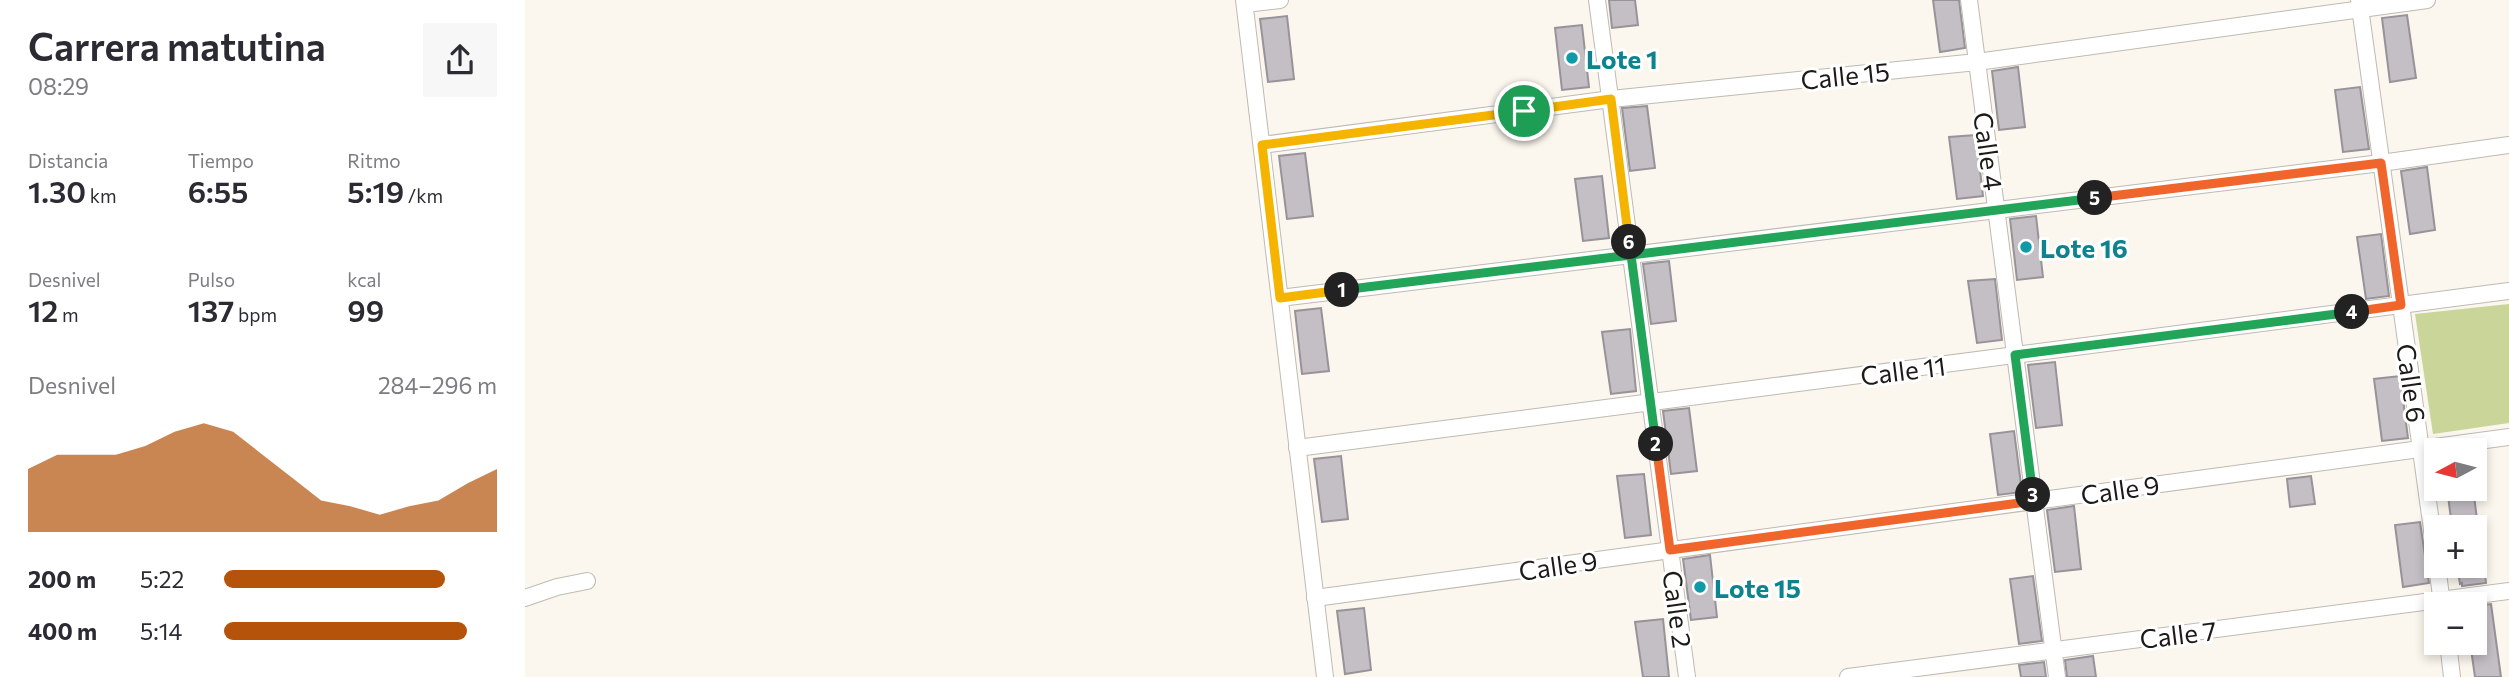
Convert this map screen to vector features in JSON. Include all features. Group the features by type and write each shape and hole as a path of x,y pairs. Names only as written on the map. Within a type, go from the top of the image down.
{"street":[{"path":"1280,0 1245,2 1325,677"},
{"name":"Calle 2","path":"1597,0 1686,677"},
{"name":"Calle 4","path":"1969,0 2057,677"},
{"name":"Calle 15","path":"1262,145 1611,99 1977,62 2359,5 2427,0"},
{"name":"Calle 6","path":"2359,5 2430,515"},
{"path":"1280,298 2509,145"},
{"name":"Calle 11","path":"1297,448 2509,291"},
{"name":"Calle 9","path":"1315,598 2509,437"},
{"path":"525,598 557,587 587,581"},
{"name":"Calle 7","path":"2487,595 2509,591"},
{"name":"Calle 7","path":"1848,677 2424,604"},
{"path":"2449,655 2452,677"}],"green space":[{"path":"2509,304 2509,423 2433,434 2415,314"}],"building":[{"path":"1609,0 1635,0 1638,25 1612,28"},
{"path":"1933,0 1959,0 1965,48 1940,52"},
{"path":"2407,15 2416,78 2390,82 2382,18"},
{"path":"1287,16 1294,79 1268,82 1260,19"},
{"name":"Lote 1","path":"1582,25 1589,87 1562,90 1555,28"},
{"path":"2018,67 2025,127 1999,130 1992,71"},
{"path":"2360,87 2369,149 2343,152 2335,90"},
{"path":"1647,106 1655,168 1630,171 1622,108"},
{"path":"1976,135 1983,196 1957,199 1949,137"},
{"path":"1305,153 1313,216 1287,219 1279,156"},
{"path":"2427,167 2435,230 2410,234 2401,171"},
{"path":"1602,176 1609,238 1583,241 1575,179"},
{"name":"Lote 16","path":"2036,216 2043,277 2017,280 2010,219"},
{"path":"2381,234 2389,296 2366,299 2357,237"},
{"path":"1669,261 1676,321 1651,324 1643,264"},
{"path":"1995,279 2002,340 1977,343 1968,281"},
{"path":"1321,308 1329,371 1302,374 1295,311"},
{"path":"1630,329 1636,391 1611,394 1602,332"},
{"path":"2055,362 2062,425 2036,428 2028,365"},
{"path":"2400,376 2408,438 2382,441 2374,379"},
{"path":"1689,408 1697,471 1671,474 1663,411"},
{"path":"2014,431 2022,492 1998,495 1990,434"},
{"path":"1341,456 1348,519 1322,522 1314,459"},
{"path":"1644,474 1651,535 1625,538 1617,476"},
{"path":"2311,476 2315,504 2290,507 2287,479"},
{"path":"2449,501 2475,501 2476,515 2450,515"},
{"path":"2074,506 2081,569 2055,572 2047,510"},
{"path":"2420,522 2424,578 2428,578 2429,583 2403,587 2395,525"},
{"name":"Lote 15","path":"1710,555 1717,617 1691,620 1683,559"},
{"path":"2033,576 2042,641 2019,644 2010,579"},
{"path":"2459,578 2485,578 2486,583 2460,584"},
{"path":"2487,604 2491,604 2501,677 2475,677 2472,655 2487,655"},
{"path":"1364,608 1371,670 1345,674 1337,611"},
{"path":"1663,619 1669,677 1643,677 1635,622"},
{"path":"2093,656 2096,677 2067,677 2065,660"},
{"path":"2044,662 2046,677 2021,677 2019,665"}],"place":[{"name":"Lote 1","path":"1572,58"},
{"name":"Lote 16","path":"2026,247"},
{"name":"Lote 15","path":"1700,587"}],"route":[{"path":"1524,111 1262,145 1280,298 1631,255 1670,550 2034,501 2015,355 2401,305 2381,163 1631,255 1611,99 1524,111"}]}
